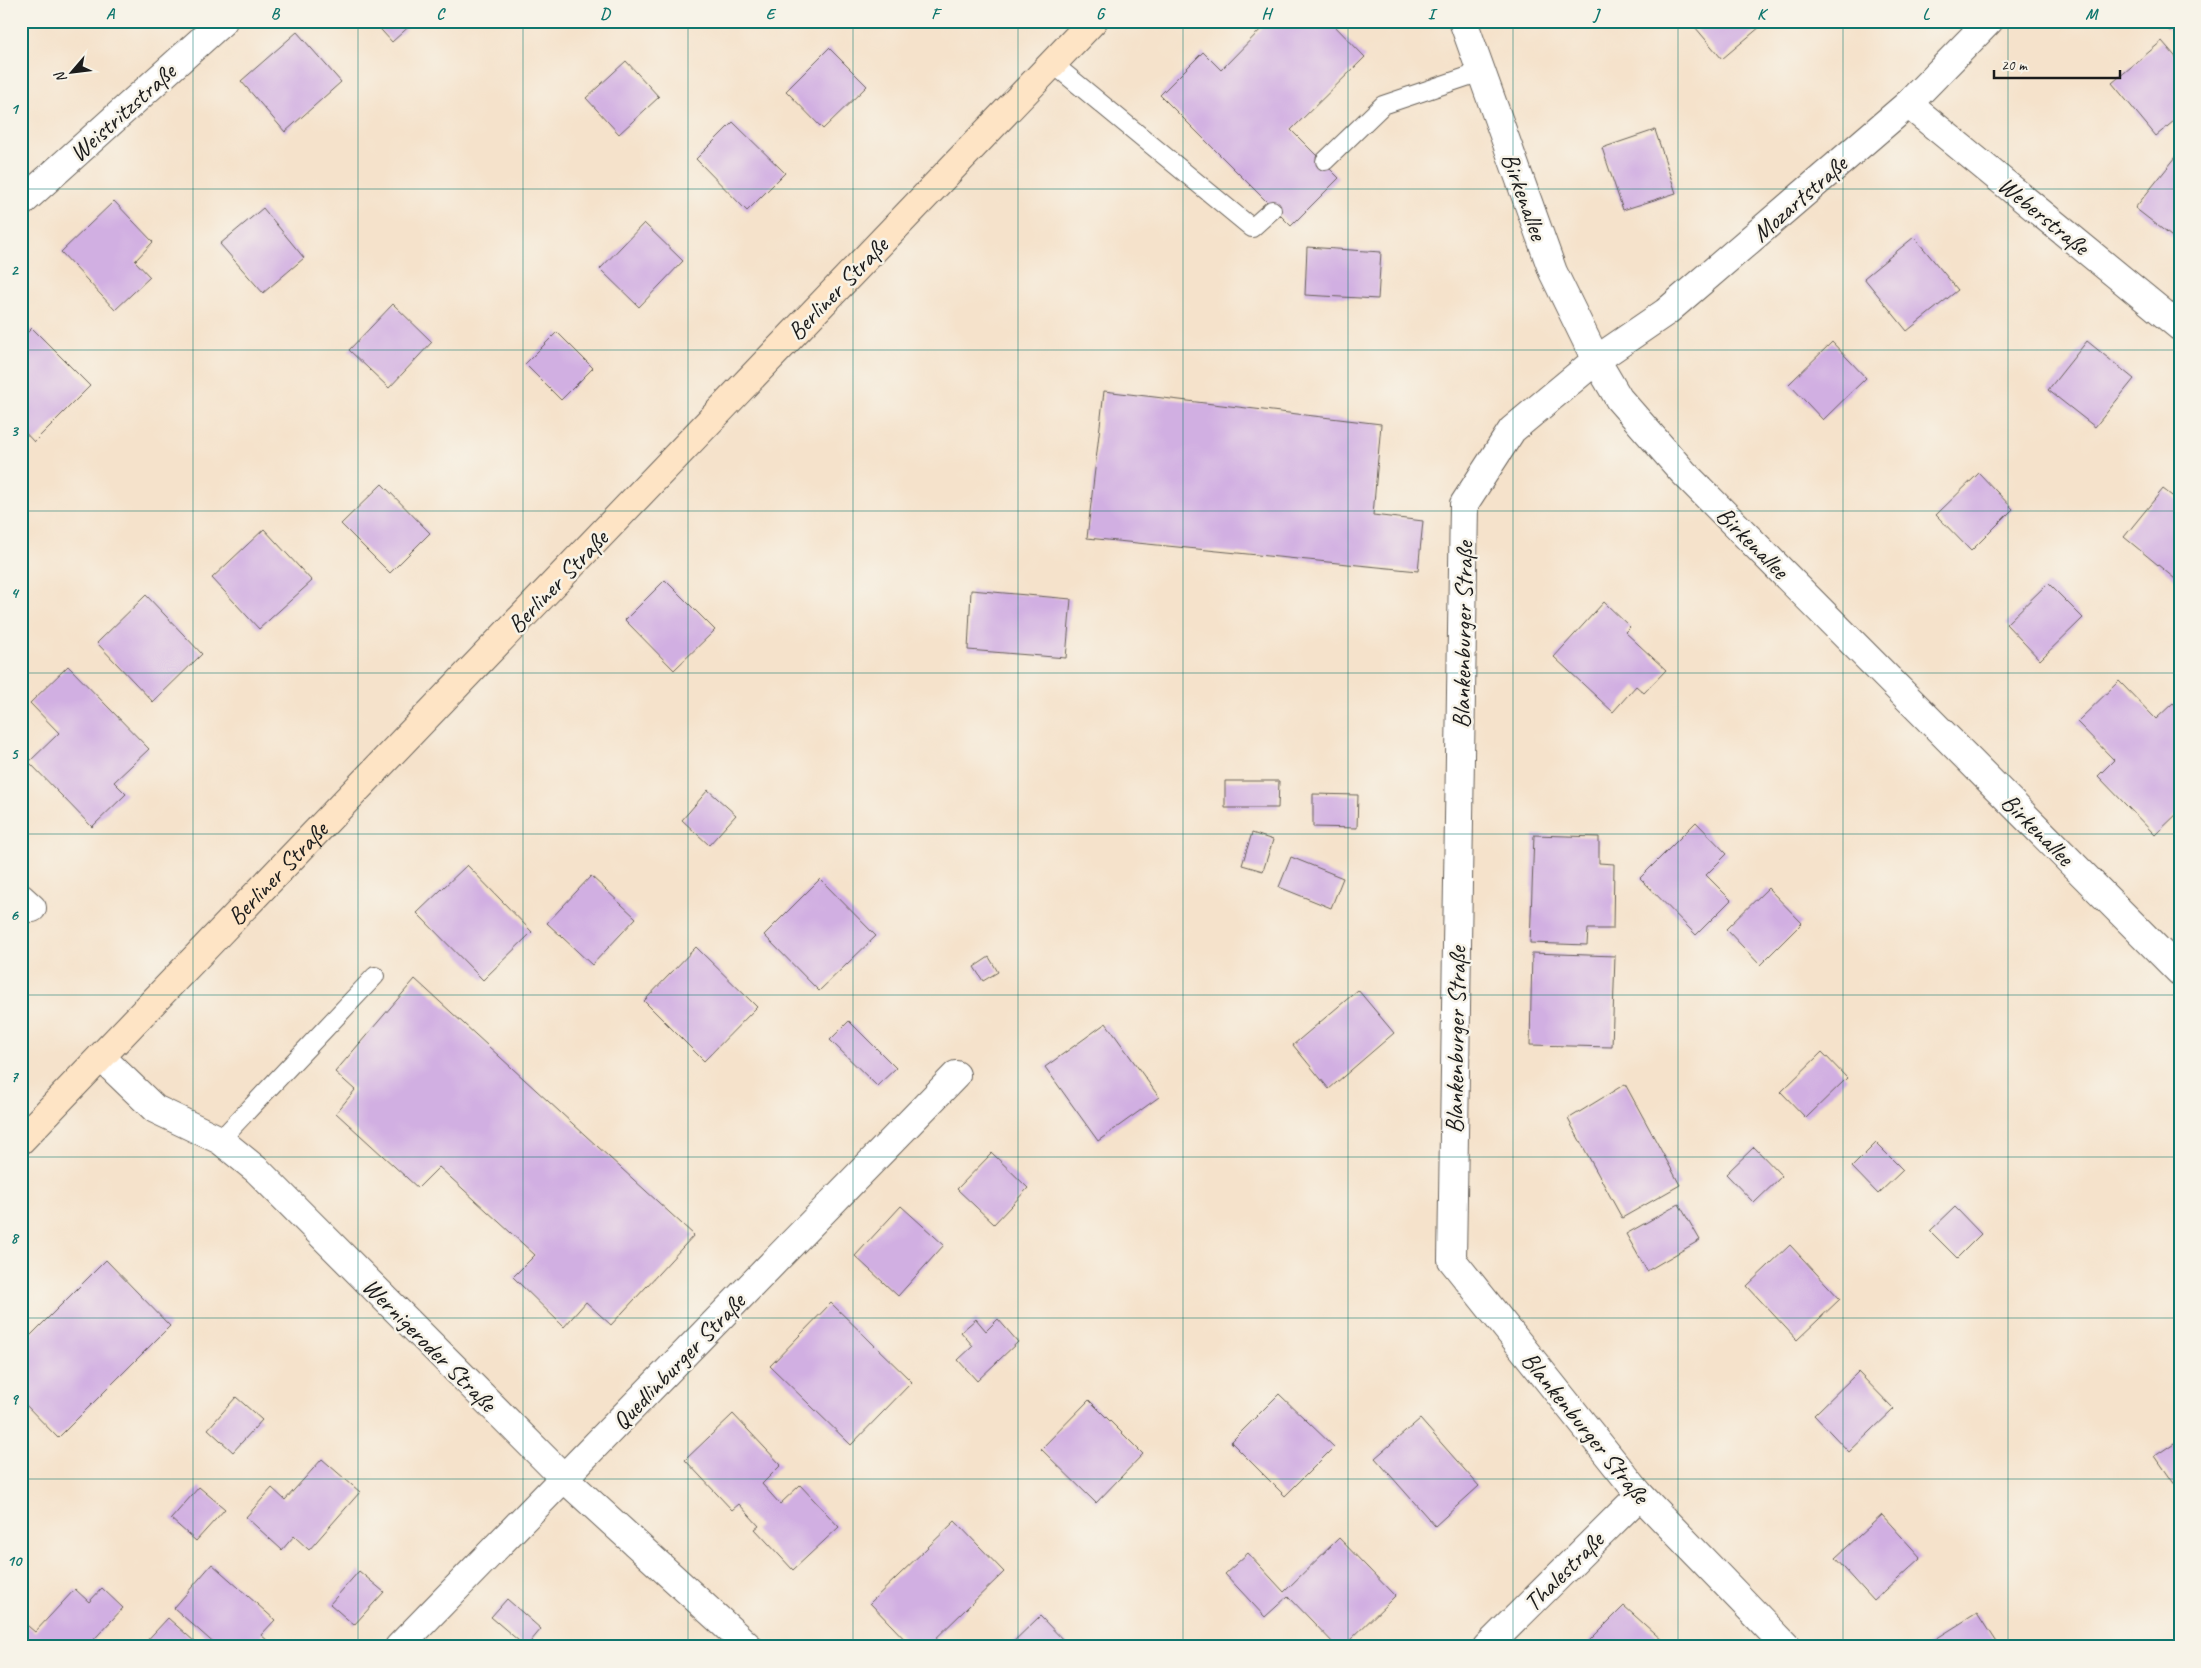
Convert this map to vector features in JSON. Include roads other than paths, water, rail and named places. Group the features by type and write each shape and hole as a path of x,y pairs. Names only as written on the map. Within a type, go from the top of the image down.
{"main road":[{"name":"Berliner Straße","path":"21,1140 1093,21"}],"street":[{"name":"Weistritzstraße","path":"21,203 223,21"},
{"name":"Birkenallee","path":"1463,21 1553,272 1596,360 1619,399 1683,472 2180,972"},
{"name":"Mozartstraße","path":"1596,360 1657,320 1908,104 1989,21"},
{"name":"Weberstraße","path":"1908,104 2180,327"},
{"name":"Blankenburger Straße","path":"1596,360 1512,430 1464,504 1452,1260 1640,1495 1787,1647"},
{"name":"Wernigeroder Straße","path":"101,1057 155,1109 220,1140 258,1172 564,1478 749,1647"},
{"name":"Quedlinburger Straße","path":"399,1647 956,1075"},
{"name":"Thalestraße","path":"1487,1647 1640,1495"}],"lane":[{"path":"1052,63 1252,228 1272,210"},
{"path":"1325,160 1384,105 1481,72"},
{"path":"220,1140 375,976"}]}
